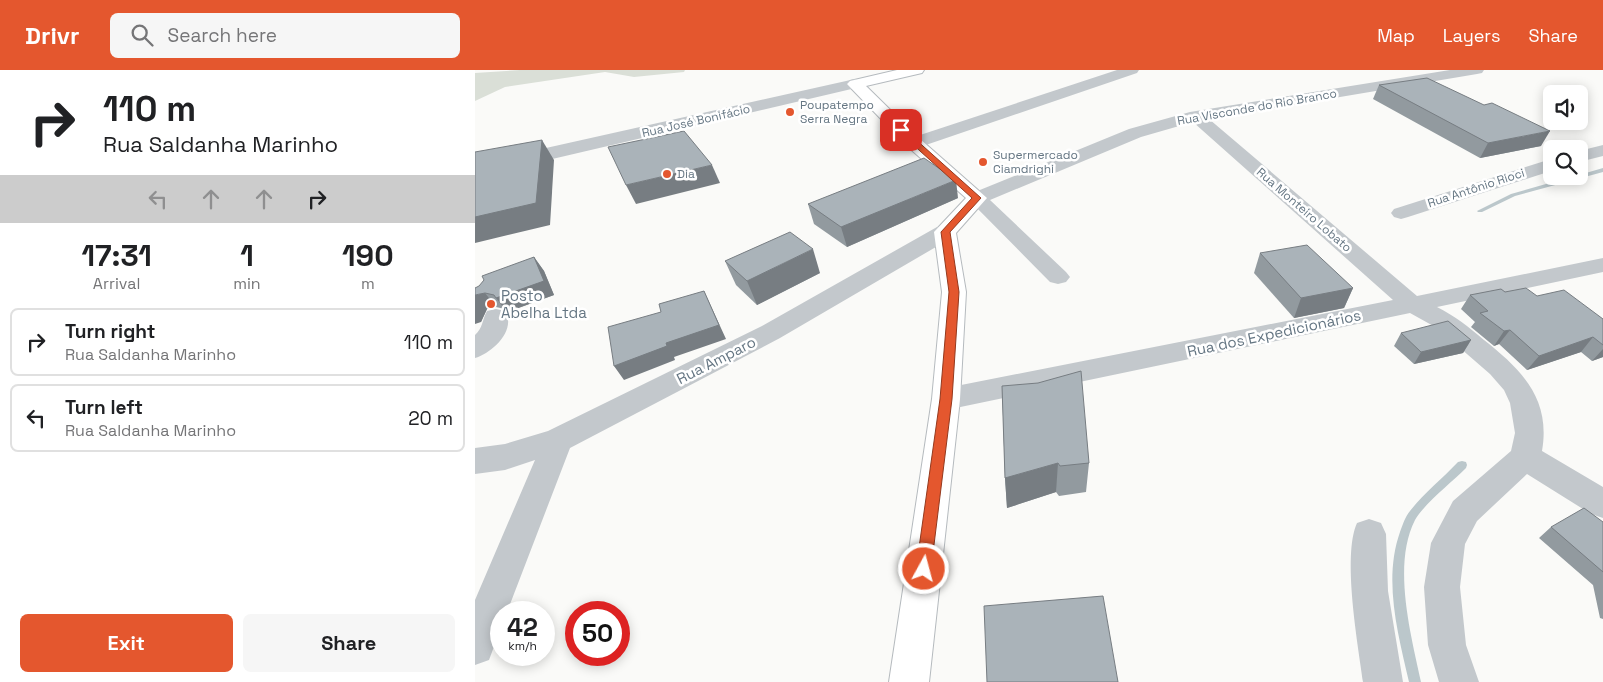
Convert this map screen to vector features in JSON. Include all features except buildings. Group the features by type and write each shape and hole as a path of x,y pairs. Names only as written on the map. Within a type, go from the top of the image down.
{"main road":[{"name":"Rua José Bonifácio","path":"849,79 917,70"},
{"path":"849,79 914,143 977,198 945,232 954,292 946,399 909,682"}],"street":[{"path":"914,143 1132,70"},
{"path":"1374,70 1400,82"},
{"name":"Rua Visconde do Rio Branco","path":"977,198 1135,133 1197,116 1477,70"},
{"name":"Rua José Bonifácio","path":"475,170 548,155 849,79"},
{"name":"Rua Monteiro Lobato","path":"1197,116 1412,304 1446,322 1500,367 1515,385 1524,403 1530,433 1525,457"},
{"path":"1588,154 1603,150"},
{"name":"Rua Antônio Rioci","path":"1401,213 1543,168"},
{"path":"977,198 1058,277"},
{"name":"Rua Amparo","path":"475,461 505,457 558,440 771,332 945,232"},
{"name":"Rua dos Expedicionários","path":"946,399 1603,265"},
{"path":"1540,279 1564,296"},
{"path":"475,349 490,336 497,325 496,316"},
{"path":"475,646 558,440"},
{"path":"1457,681 1447,645 1442,587 1448,543 1465,510 1525,457 1603,504"},
{"path":"1369,534 1370,591 1383,682"}],"shaded area":[{"path":"520,70 685,70 684,72 634,77 605,72 505,87 475,101 475,73"}],"waterway":[{"path":"1480,211 1513,195 1603,170"},
{"path":"1415,682 1406,643 1400,601 1400,559 1403,539 1413,515 1462,465"}],"place":[{"name":"Poupatempo Serra Negra","path":"790,112"},
{"name":"Supermercado Ciamdrighi","path":"983,162"},
{"name":"Dia","path":"667,174"},
{"name":"Posto Abelha Ltda","path":"491,304"}],"route":[{"path":"901,130 977,198 945,232 954,292 946,399 924,569"}]}
